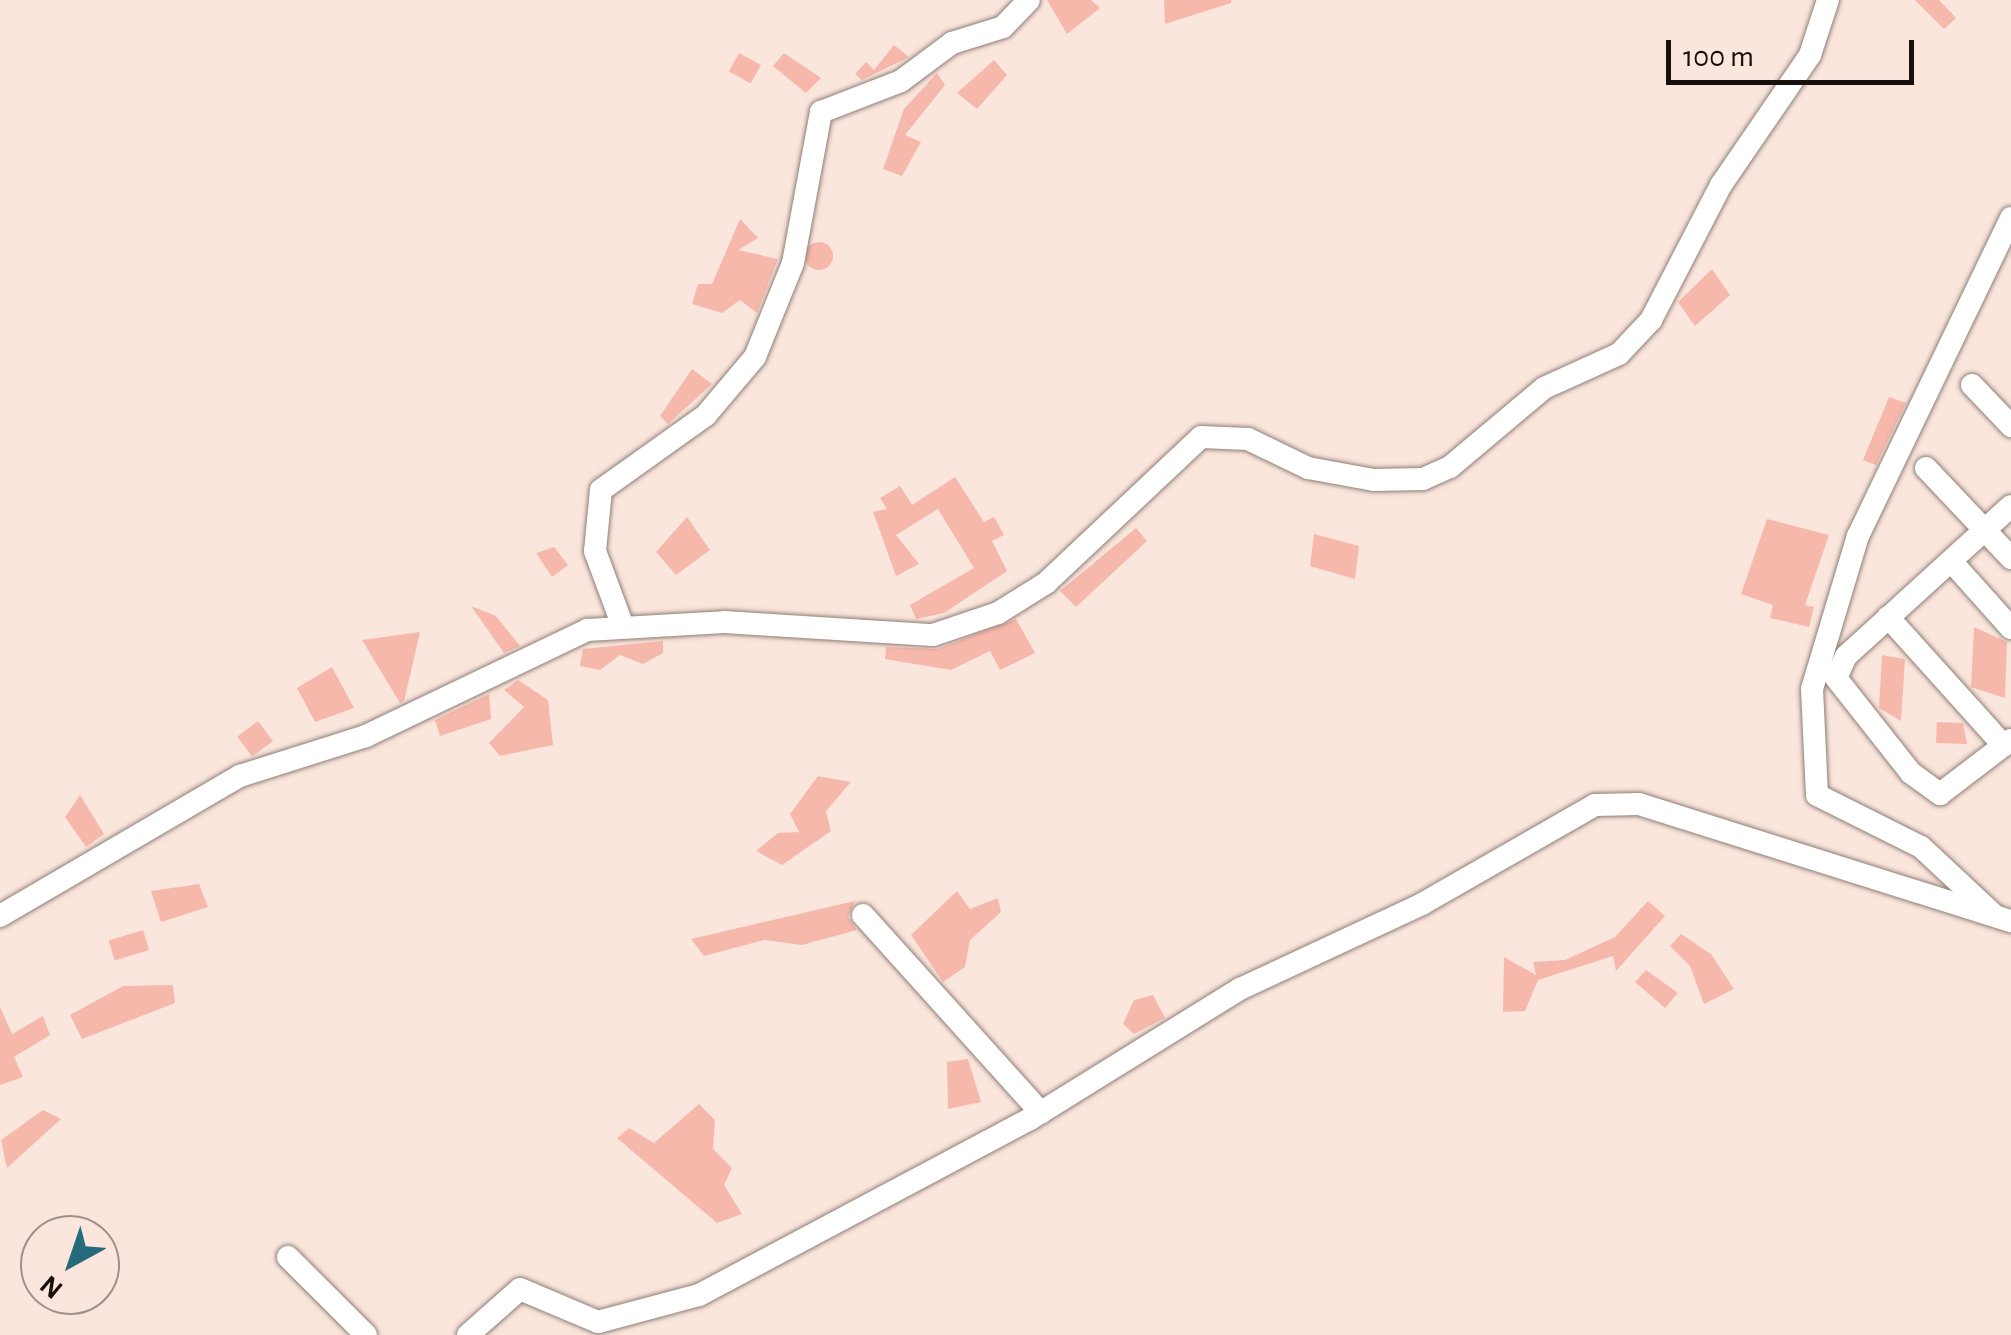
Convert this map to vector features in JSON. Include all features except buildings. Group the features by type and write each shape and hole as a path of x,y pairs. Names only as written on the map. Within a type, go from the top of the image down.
{"street":[{"path":"622,624 595,552 602,490 706,415 755,356 792,263 821,112 901,82 952,43 1003,27 1029,0"},
{"path":"0,916 240,776 366,736 556,640 622,624 946,632 1046,582 1184,444 1221,432 1340,476 1423,479 1450,467 1552,383 1619,354 1651,320 1721,186 1810,54 1828,0"},
{"path":"2002,918 1920,847 1818,794 1812,689 1858,536 2011,218"},
{"path":"1972,385 2011,426"},
{"path":"1926,468 2011,558"},
{"path":"1888,617 2008,743 1953,792 1912,773 1836,683 1846,656 1888,617 1950,560 2011,506"},
{"path":"1950,560 2011,628"},
{"path":"468,1335 520,1289 598,1322 670,1307 1041,1113 1240,989 1609,802 2002,918"},
{"path":"863,915 1041,1113"},
{"path":"288,1258 366,1335"}]}
